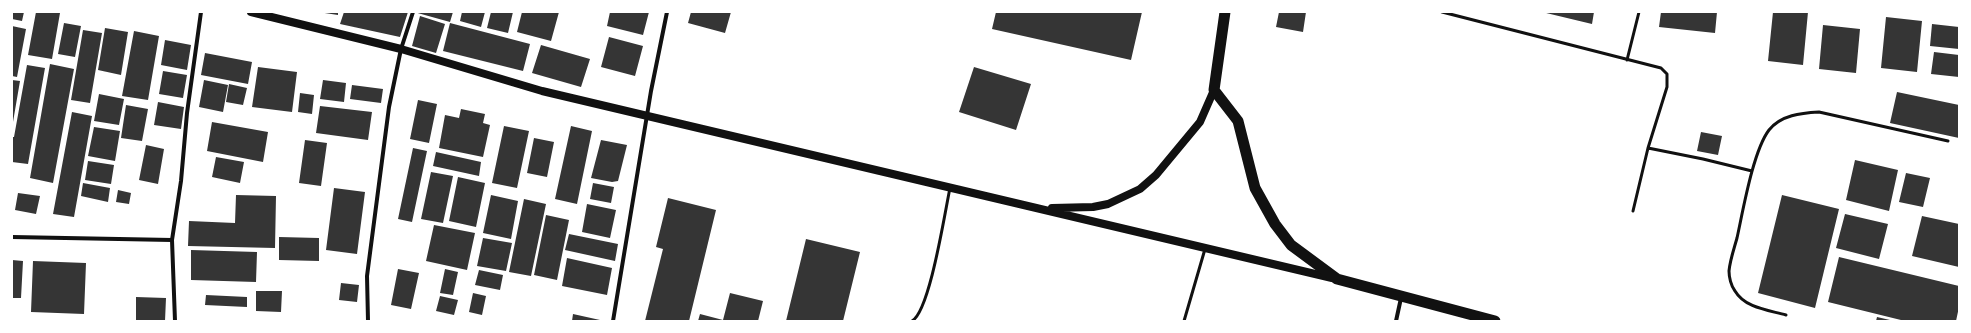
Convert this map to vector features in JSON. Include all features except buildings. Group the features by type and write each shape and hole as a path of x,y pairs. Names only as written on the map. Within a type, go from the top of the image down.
{"highway":[{"path":"1225,12 1214,90 1238,121 1255,188 1275,224 1291,245 1337,279 1492,321"}],"main road":[{"path":"256,13 401,49 542,91 1337,279"},
{"path":"1041,209 1093,207 1108,204 1140,189 1156,175 1200,122 1214,90"}],"street":[{"path":"175,321 172,240 181,181 187,113 201,12"},
{"path":"368,321 367,276 389,107 401,49 412,12"},
{"path":"613,321 647,116 667,12"},
{"path":"12,237 172,240"},
{"path":"1396,321 1402,296"}],"lane":[{"path":"1442,12 1662,68 1666,74 1667,87 1664,101 1648,148 1633,210"},
{"path":"1627,60 1639,12"},
{"path":"1786,316 1748,304 1741,300 1734,291 1730,280 1729,271 1752,171 1769,131 1777,123 1789,116 1819,112 1948,141"},
{"path":"1648,148 1752,171"},
{"path":"914,321 921,309 927,292 950,188"},
{"path":"1184,321 1205,247"}]}
